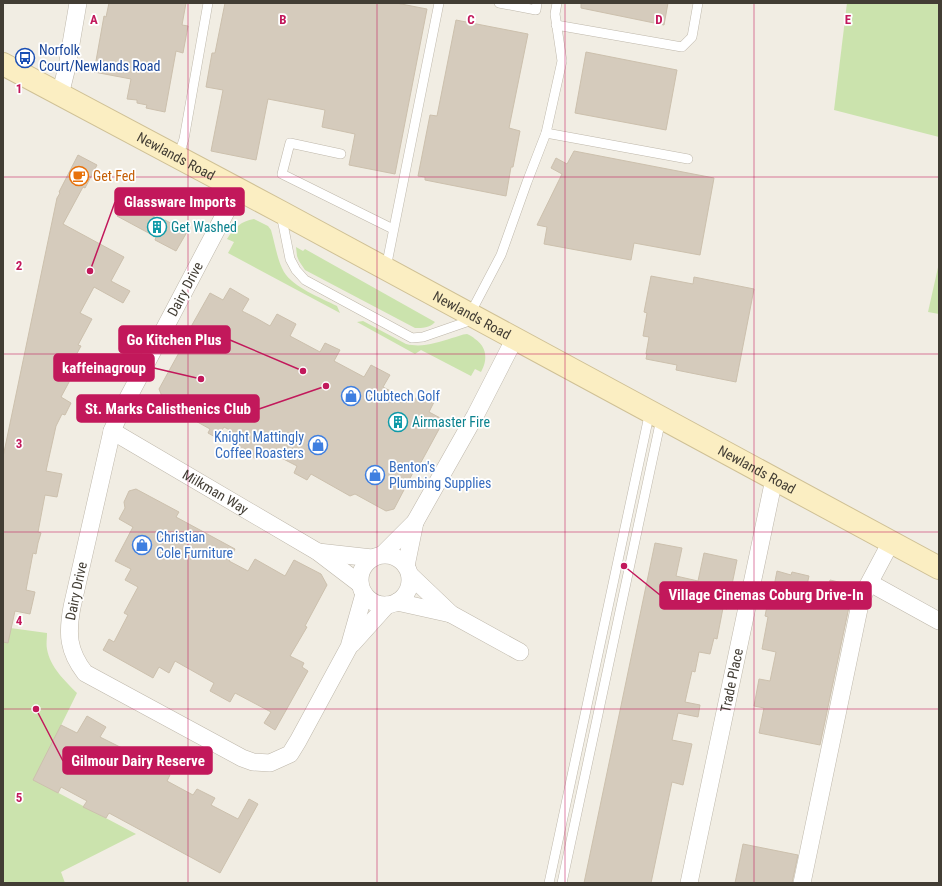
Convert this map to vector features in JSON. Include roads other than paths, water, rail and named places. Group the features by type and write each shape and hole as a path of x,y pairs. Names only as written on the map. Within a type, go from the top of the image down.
{"street":[{"path":"60,95 67,67 78,3"},
{"name":"Newlands Road","path":"3,64 386,268 939,568"},
{"name":"Dairy Drive","path":"238,189 120,413 112,431 68,625 69,640 72,652 85,674 242,758 253,762 270,763 290,754 349,647 392,603"},
{"path":"451,614 392,603 374,603 362,589 362,569 415,522 475,416 514,338"},
{"name":"Milkman Way","path":"112,431 318,552 362,589"},
{"name":"Trade Place","path":"689,883 774,479"},
{"path":"392,603 408,590 408,570 415,522"},
{"path":"802,883 860,604 890,542"},
{"name":"Milkman Way","path":"318,552 377,556"},
{"path":"377,556 396,557 451,614 520,652"},
{"path":"870,583 939,621"},
{"name":"Dairy Drive","path":"349,647 362,589"}],"lane":[{"path":"178,157 184,139 208,3"},
{"path":"386,268 439,3"},
{"path":"499,3 536,10 537,3"},
{"path":"281,212 290,259 296,270 305,280 412,338 423,337 474,316 501,255 546,133 562,61 555,14 557,3"},
{"path":"556,25 682,47 692,37 698,3"},
{"path":"546,133 688,159"},
{"path":"341,154 290,143 282,174 393,229"},
{"path":"549,883 656,414"},
{"path":"562,883 656,414"}],"place":[{"name":"Norfolk Court/Newlands Road","path":"25,58"},
{"name":"Get Fed","path":"79,176"},
{"name":"Get Washed","path":"157,227"},
{"name":"Glassware Imports","path":"90,271"},
{"name":"Go Kitchen Plus","path":"303,371"},
{"name":"kaffeinagroup","path":"201,379"},
{"name":"St. Marks Calisthenics Club","path":"326,386"},
{"name":"Clubtech Golf","path":"351,396"},
{"name":"Airmaster Fire","path":"398,422"},
{"name":"Knight Mattingly Coffee Roasters","path":"318,445"},
{"name":"Benton's Plumbing Supplies","path":"375,475"},
{"name":"Christian Cole Furniture","path":"142,545"},
{"name":"Village Cinemas Coburg Drive-In","path":"624,566"},
{"name":"Gilmour Dairy Reserve","path":"36,709"}]}
